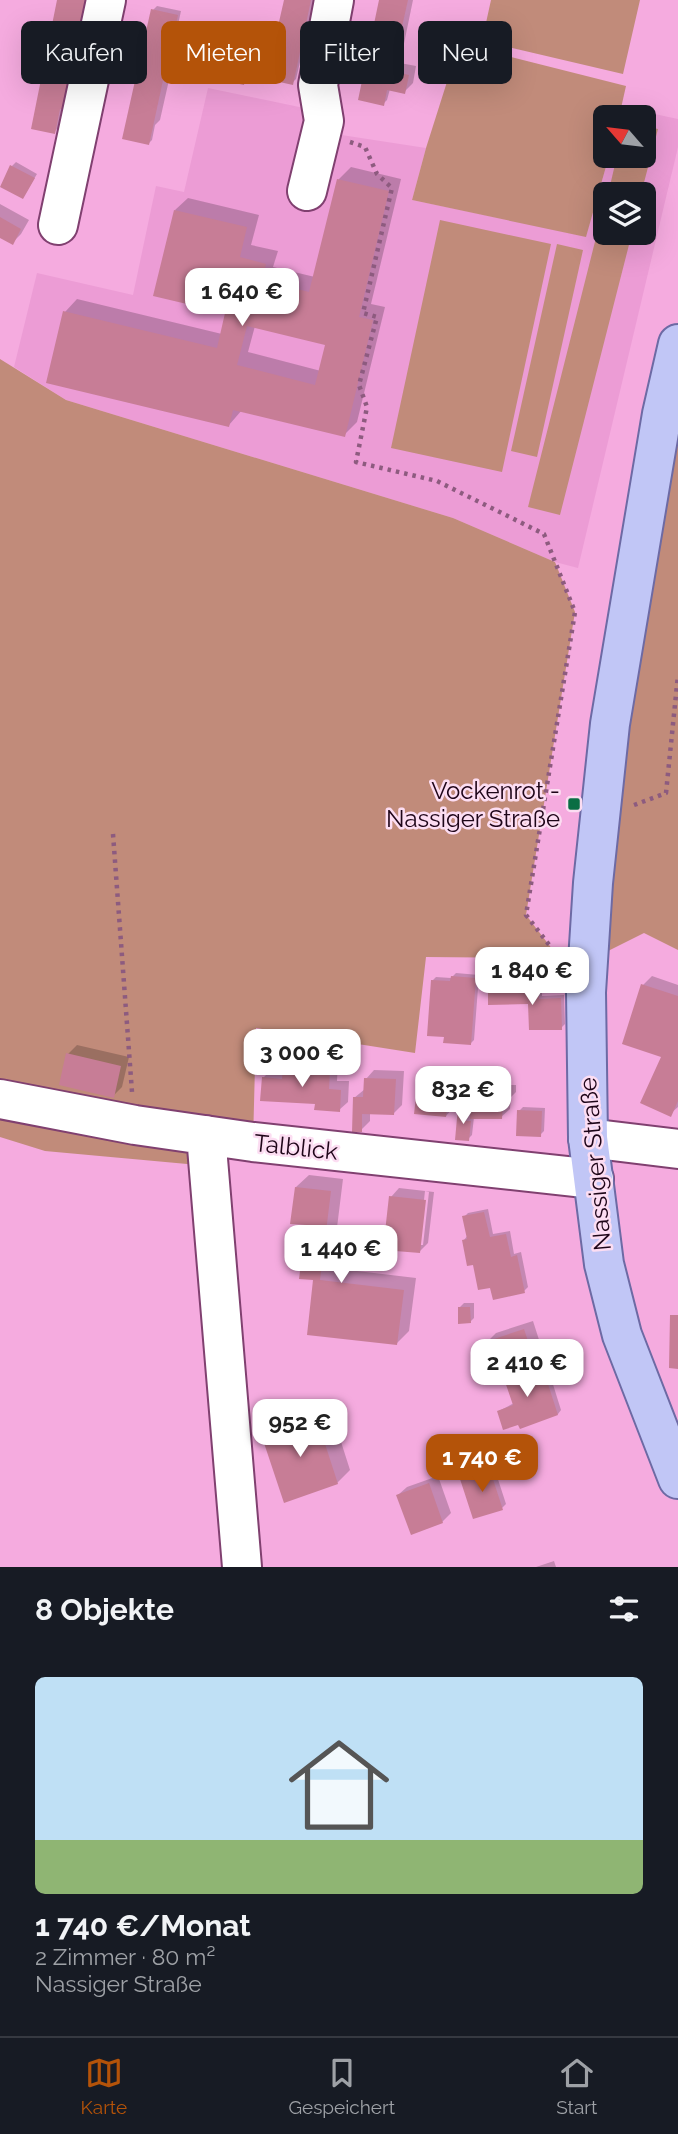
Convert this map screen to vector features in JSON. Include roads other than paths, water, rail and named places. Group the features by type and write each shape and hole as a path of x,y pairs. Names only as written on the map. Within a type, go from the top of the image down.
{"main road":[{"name":"Nassiger Straße","path":"678,344 662,414 610,724 593,883 586,992 588,1138 604,1264 622,1335 678,1479"}],"street":[{"path":"58,225 106,0"},
{"path":"307,191 324,121 318,85 334,0"},
{"name":"Talblick","path":"0,1099 135,1125 266,1144 594,1179"},
{"path":"206,1135 242,1567"},
{"path":"588,1138 678,1149"}],"place":[{"name":"Vockenrot - Nassiger Straße","path":"574,804"}]}
